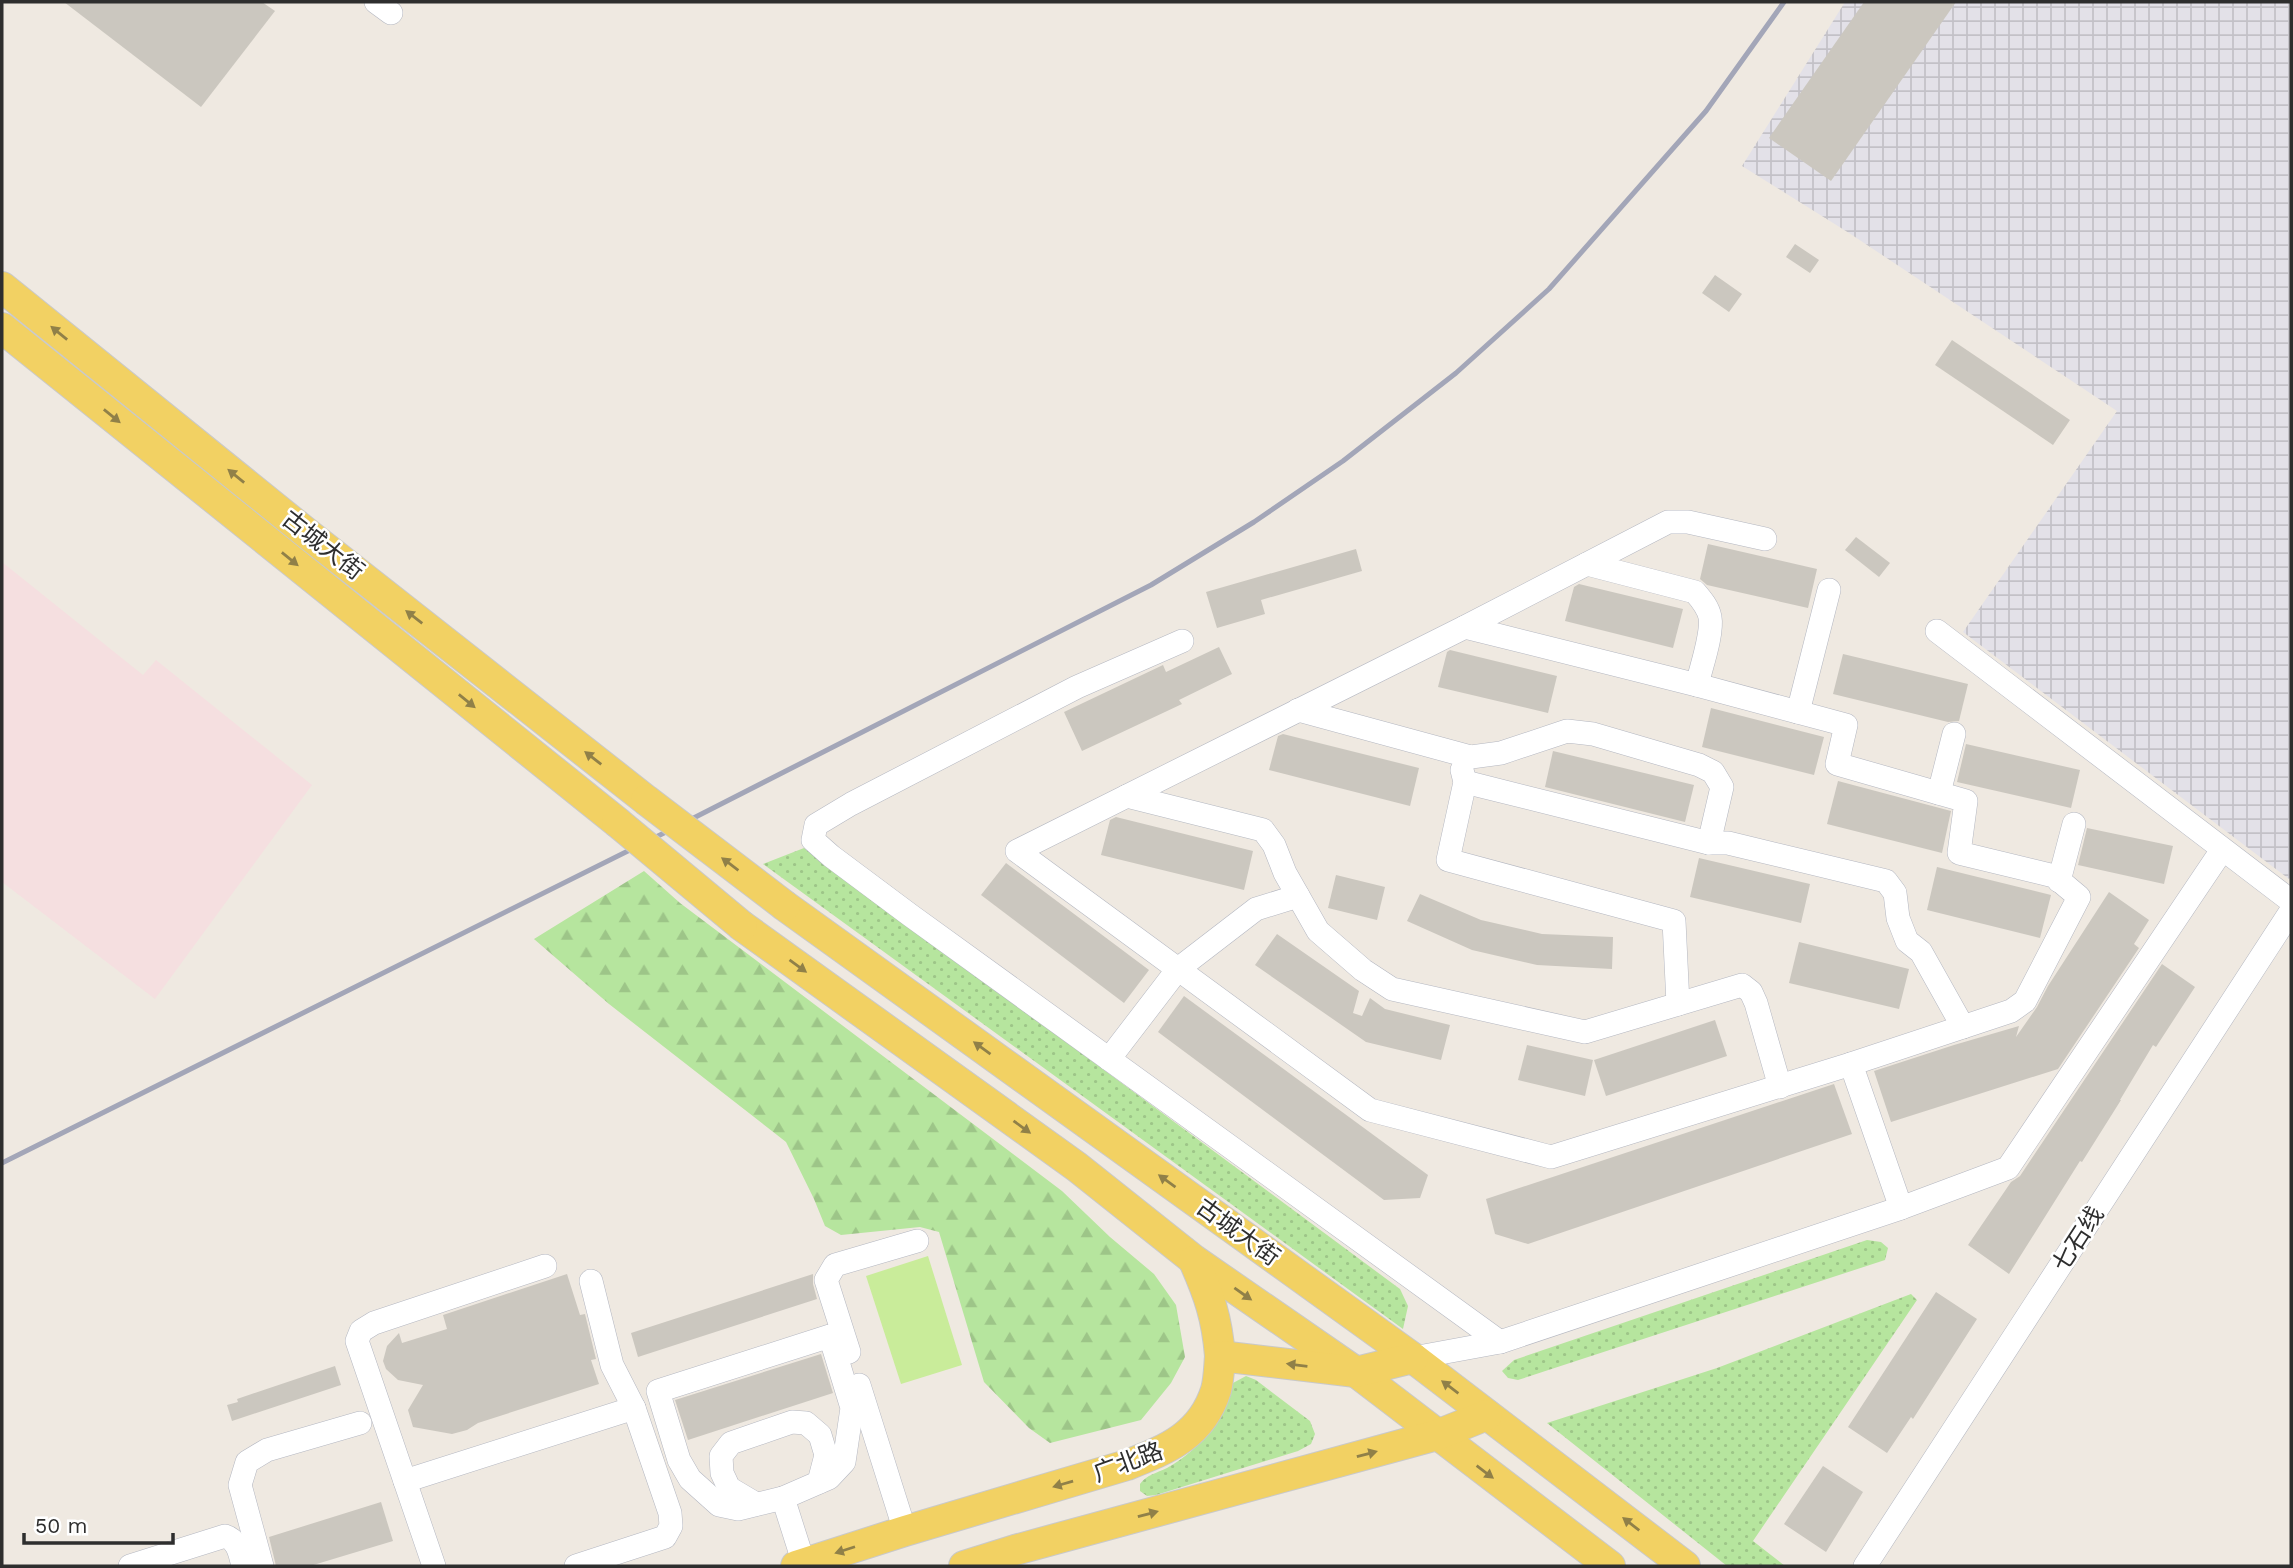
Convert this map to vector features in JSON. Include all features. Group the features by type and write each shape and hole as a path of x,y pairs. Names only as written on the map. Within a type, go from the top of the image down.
{"main road":[{"name":"古城大街","path":"2,287 310,535 785,906 1413,1359 1685,1566"},
{"name":"古城大街","path":"2,328 743,926 1077,1167 1194,1260 1356,1372 1610,1566"},
{"name":"广北路","path":"800,1565 1127,1465 1182,1440 1201,1422 1216,1389 1220,1356 1217,1325 1210,1298 1194,1260"},
{"path":"1220,1356 1356,1372 1413,1359"},
{"path":"964,1566 1017,1558 1437,1435 1487,1415"}],"street":[{"path":"1465,627 1846,725 1837,764 1966,801 1959,853 2053,876 2079,897 2025,1001 2011,1011 1780,1087 1551,1157 1370,1110 1017,851 1465,627 1668,522 1688,522 1765,539"},
{"path":"1587,564 1695,592 1703,601 1710,618 1697,685"},
{"path":"1798,712 1829,590"},
{"path":"1937,631 2291,901"},
{"path":"1182,641 1077,687 851,804 816,825 813,840 900,907 1500,1342"},
{"path":"1298,710 1471,757 1500,753 1566,731 1593,734 1699,765 1713,772 1722,787 1709,844"},
{"path":"1939,793 1954,734"},
{"path":"1458,753 1465,782 1448,860 1674,921 1678,1004"},
{"path":"1465,782 1709,844 1728,843 1886,881 1895,892 1898,918 1907,941 1921,953 1963,1027"},
{"path":"1127,796 1263,830 1274,845 1284,873 1318,931 1363,970 1392,989 1584,1032 1742,985 1751,992 1756,1003 1780,1087"},
{"path":"2059,881 2074,824"},
{"path":"1413,1359 1500,1342 1900,1208 2008,1168 2222,850"},
{"path":"1109,1059 1178,969 1256,909 1298,896"},
{"name":"七石线","path":"1865,1566 2291,911"},
{"path":"1851,1064 1900,1208"},
{"path":"905,1531 826,1280 835,1265 917,1241"},
{"path":"434,1566 357,1340 361,1331 374,1323 545,1266"},
{"path":"576,1566 665,1537 671,1526 670,1513 634,1408 612,1365 591,1281"},
{"path":"830,1336 852,1408 844,1462 829,1478 783,1497 738,1509 719,1505 691,1479 679,1460 658,1391 830,1336"},
{"path":"405,1481 634,1408"},
{"path":"756,1504 729,1488 722,1473 721,1456 731,1443 792,1422 806,1423 820,1435 826,1455 819,1482"},
{"path":"262,1566 240,1485 247,1462 267,1450 360,1423"},
{"path":"783,1497 800,1565"},
{"path":"130,1566 225,1536 230,1537 237,1545 243,1566"}],"shaded area":[{"path":"1845,2 2291,2 2289,879 1963,632 2117,411 1849,233 1742,166"},
{"path":"2,562 143,675 156,660 312,785 155,999 2,882"}],"green space":[{"path":"804,848 1400,1289 1408,1306 1403,1329 763,864"},
{"path":"644,871 680,903 1062,1191 1154,1274 1176,1305 1185,1357 1171,1383 1141,1420 1050,1443 1029,1428 984,1382 939,1232 920,1227 841,1235 825,1226 786,1142 609,1004 534,939"},
{"path":"1867,1240 1881,1242 1888,1248 1885,1260 1518,1380 1508,1378 1502,1371 1514,1360"},
{"path":"928,1256 962,1365 901,1384 866,1276"},
{"path":"1911,1294 1917,1300 1753,1541 1785,1566 1727,1566 1547,1423 1717,1368"},
{"path":"1246,1376 1256,1380 1310,1421 1315,1434 1311,1444 1298,1451 1156,1495 1147,1496 1140,1491 1140,1484 1145,1478 1167,1468 1191,1452 1217,1421 1233,1383"}],"building":[{"path":"64,2 262,2 275,11 201,107"},
{"path":"1864,2 1956,2 1831,181 1769,138"},
{"path":"1795,244 1819,260 1810,273 1786,257"},
{"path":"1715,275 1742,294 1729,312 1702,293"},
{"path":"1952,340 2070,420 2053,445 1935,365"},
{"path":"1856,537 1890,563 1879,577 1845,550"},
{"path":"1708,544 1817,569 1808,608 1707,585 1700,579"},
{"path":"1356,549 1362,571 1261,600 1265,614 1217,628 1206,592"},
{"path":"1579,584 1683,609 1673,648 1565,621 1574,587"},
{"path":"1219,647 1232,674 1179,700 1182,704 1082,751 1064,712 1163,665 1166,672"},
{"path":"1450,650 1557,676 1548,713 1438,687 1447,652"},
{"path":"1843,654 1968,684 1959,721 1948,722 1833,694"},
{"path":"1711,708 1824,737 1814,775 1702,747"},
{"path":"1283,734 1419,768 1410,806 1269,770 1278,736"},
{"path":"1966,744 2080,770 2071,808 1957,782"},
{"path":"1553,751 1694,785 1685,822 1545,787"},
{"path":"1838,781 1951,811 1942,853 1827,824"},
{"path":"1116,817 1253,851 1244,890 1101,855 1110,820"},
{"path":"2087,828 2173,846 2164,884 2078,865"},
{"path":"1699,858 1810,884 1801,923 1690,897"},
{"path":"1006,863 1149,970 1124,1003 981,895"},
{"path":"1937,867 2051,895 2040,938 1927,910"},
{"path":"1336,875 1385,887 1377,920 1328,908"},
{"path":"2109,892 2149,920 2134,944 2139,948 2058,1069 1891,1122 1874,1071 2019,1026 2016,1037"},
{"path":"1420,894 1481,920 1542,934 1613,937 1612,969 1537,965 1472,950 1407,921"},
{"path":"1277,934 1359,991 1353,1013 1362,1016 1370,998 1385,1009 1450,1025 1441,1060 1366,1042 1255,965"},
{"path":"1799,942 1909,969 1899,1009 1789,983"},
{"path":"2162,964 2195,987 2156,1047 2153,1045 2121,1100 2009,1274 1968,1245 2011,1182 2020,1176"},
{"path":"1184,996 1428,1175 1420,1198 1384,1200 1158,1032"},
{"path":"1715,1020 1727,1056 1606,1096 1594,1060"},
{"path":"1527,1045 1593,1060 1585,1096 1518,1080"},
{"path":"1834,1084 1852,1134 1528,1244 1495,1234 1486,1199"},
{"path":"567,1274 580,1315 585,1314 596,1359 591,1360 599,1384 452,1434 413,1427 408,1410 423,1385 398,1380 386,1369 383,1361 387,1346 399,1333 402,1343 447,1329 443,1315"},
{"path":"813,1274 817,1299 638,1357 631,1333"},
{"path":"1936,1292 1977,1319 1913,1419 1911,1417 1887,1453 1848,1427"},
{"path":"821,1354 833,1393 688,1440 675,1400"},
{"path":"335,1366 341,1385 232,1421 227,1405 238,1402 237,1399"},
{"path":"1823,1466 1863,1492 1826,1552 1784,1524"},
{"path":"381,1502 393,1541 310,1566 276,1566 269,1537"}],"railway":[{"path":"2,1163 672,829 1151,585 1254,522 1343,461 1456,373 1549,289 1706,111 1784,2"}]}
